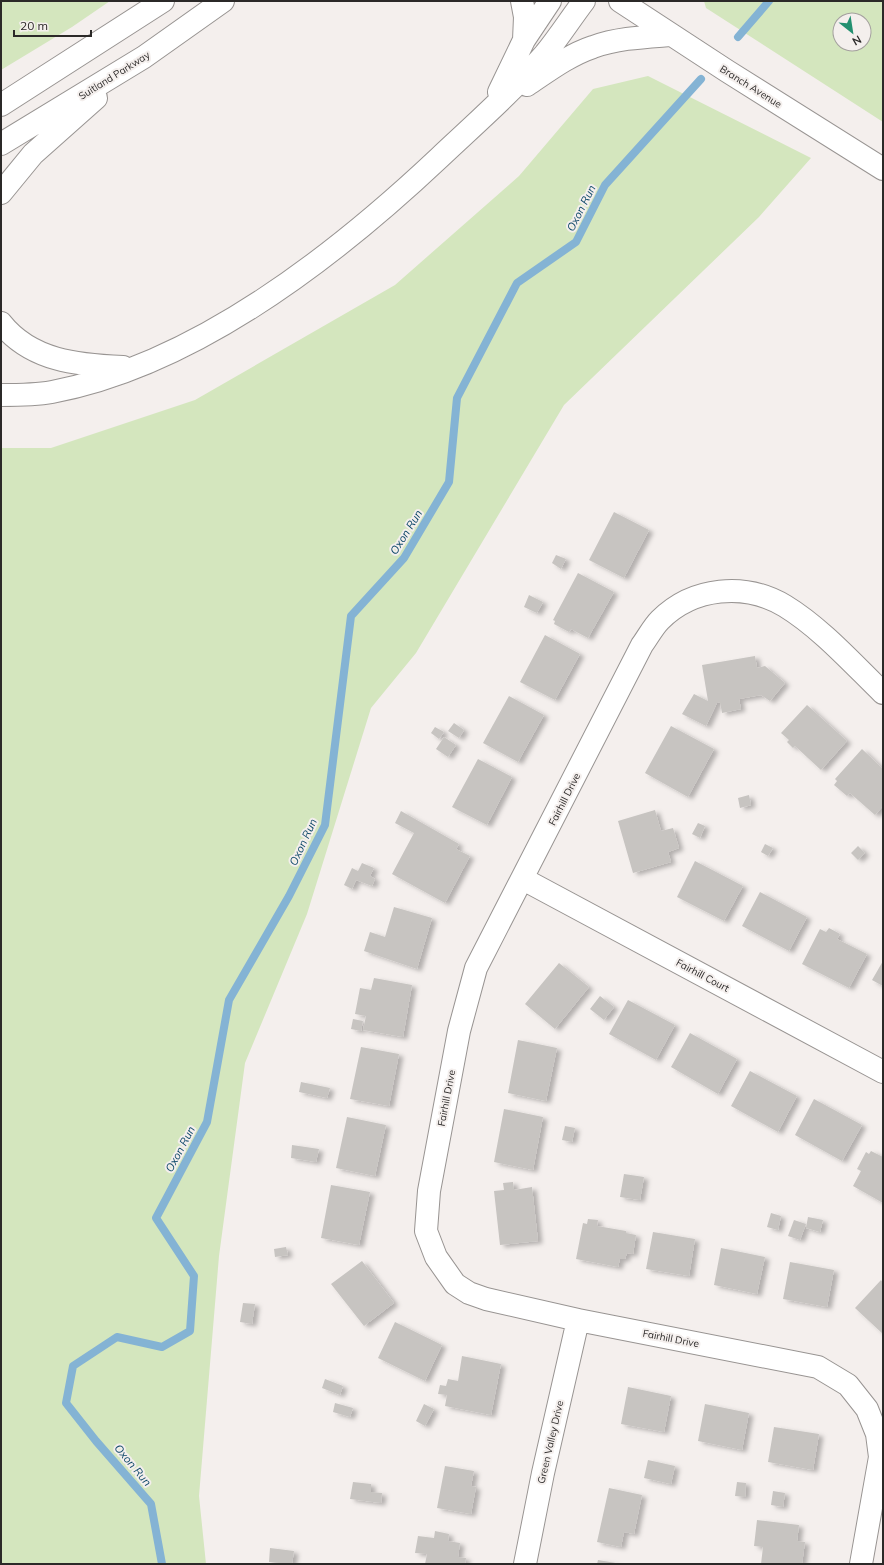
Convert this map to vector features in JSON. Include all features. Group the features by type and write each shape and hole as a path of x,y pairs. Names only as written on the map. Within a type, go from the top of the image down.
{"main road":[{"path":"1,105 163,1"},
{"name":"Suitland Parkway","path":"1,144 144,57 222,1"},
{"path":"522,1 525,17 524,40"},
{"path":"492,107 524,40 550,1"},
{"path":"1,395 42,393 65,389 93,382 163,356 215,328 306,270 368,222 492,107 544,55 584,1"},
{"name":"Branch Avenue","path":"620,1 883,169"},
{"path":"492,107 559,64 593,47 626,39 671,35"},
{"path":"1,193 33,154 144,57"},
{"path":"1,323 21,343 35,352 52,358 72,363 132,367"},
{"name":"Fairhill Drive","path":"861,1564 880,1457 877,1434 866,1410 848,1386 818,1367 578,1320 486,1299 470,1293 455,1284 442,1268 430,1245 426,1231 429,1191 459,1031 476,968 642,645 659,621 680,604 704,593 723,590 742,592 784,605 807,621 883,693"},
{"name":"Fairhill Court","path":"523,879 883,1072"},
{"name":"Green Valley Drive","path":"525,1564 543,1473 578,1320"}],"green space":[{"path":"1,1 110,1 72,27 1,70"},
{"path":"704,1 883,1 883,122 706,8"},
{"path":"648,76 811,158 759,217 564,405 416,653 371,708 307,914 245,1063 219,1256 199,1496 206,1564 1,1564 1,448 51,448 195,400 395,285 519,176 593,89"}],"building":[{"path":"614,512 649,530 624,578 589,560"},
{"path":"556,555 566,559 561,569 552,563"},
{"path":"578,573 614,592 588,638 571,629 569,632 554,624 555,621 553,620"},
{"path":"529,595 543,602 537,613 524,607"},
{"path":"545,635 580,654 555,700 520,682"},
{"path":"755,656 757,668 765,666 785,683 770,701 761,695 739,699 741,709 722,713 720,702 717,703 706,726 682,714 694,694 708,701 702,665"},
{"path":"509,696 544,715 518,762 483,743"},
{"path":"807,705 847,741 821,770 795,746 793,748 787,742 789,740 781,733"},
{"path":"454,723 464,730 459,738 448,731"},
{"path":"671,726 714,749 688,797 645,773"},
{"path":"435,727 444,732 439,739 431,733"},
{"path":"444,737 456,745 448,757 436,749"},
{"path":"862,749 883,769 883,806 875,815 850,793 847,796 834,785 837,781 835,779"},
{"path":"478,759 512,777 487,825 452,807"},
{"path":"749,795 751,805 740,808 738,798"},
{"path":"655,810 661,831 673,828 679,848 668,852 671,862 633,873 618,821"},
{"path":"401,811 459,844 456,849 470,856 445,903 392,874 414,833 395,823"},
{"path":"698,823 705,826 700,838 692,834"},
{"path":"765,844 773,848 768,856 761,852"},
{"path":"858,846 865,853 858,860 851,853"},
{"path":"695,861 743,886 724,921 677,897"},
{"path":"362,863 374,868 370,876 375,879 372,886 356,880 352,889 344,885 352,868 358,871"},
{"path":"760,892 807,917 789,951 742,926"},
{"path":"394,907 432,918 417,969 364,951 370,932 385,937"},
{"path":"829,928 840,934 837,939 867,954 849,988 802,964 820,929 826,932"},
{"path":"883,961 883,986 872,980"},
{"path":"559,963 589,987 555,1029 525,1004"},
{"path":"374,978 412,985 403,1037 363,1030 366,1016 355,1014 360,988 371,990"},
{"path":"600,996 614,1007 604,1020 590,1009"},
{"path":"628,1000 675,1025 656,1060 609,1034"},
{"path":"353,1019 363,1021 361,1031 351,1029"},
{"path":"690,1033 737,1059 718,1094 671,1067"},
{"path":"518,1040 557,1048 546,1101 508,1093"},
{"path":"361,1047 399,1054 389,1106 350,1099"},
{"path":"750,1071 797,1096 778,1132 731,1106"},
{"path":"301,1082 330,1088 327,1098 299,1092"},
{"path":"814,1099 862,1125 842,1161 795,1135"},
{"path":"504,1109 543,1117 533,1170 494,1162"},
{"path":"347,1117 386,1125 375,1176 336,1168"},
{"path":"565,1126 575,1128 572,1142 562,1140"},
{"path":"292,1145 319,1149 316,1162 291,1158"},
{"path":"871,1151 883,1157 883,1203 853,1186 861,1171 857,1169 866,1152 869,1154"},
{"path":"624,1174 644,1177 640,1200 620,1197"},
{"path":"513,1182 514,1190 532,1187 538,1241 500,1245 494,1191 504,1190 503,1183"},
{"path":"331,1185 370,1192 359,1245 321,1238"},
{"path":"771,1213 781,1216 778,1230 767,1227"},
{"path":"808,1217 823,1220 820,1232 806,1228"},
{"path":"588,1219 598,1220 597,1226 626,1231 626,1233 636,1235 633,1254 627,1253 625,1259 620,1259 618,1267 576,1259 583,1223 587,1224"},
{"path":"794,1220 806,1224 800,1240 788,1236"},
{"path":"653,1232 695,1239 689,1276 646,1269"},
{"path":"286,1247 288,1255 275,1257 274,1249"},
{"path":"721,1248 765,1257 757,1294 714,1285"},
{"path":"362,1261 394,1303 364,1326 331,1284"},
{"path":"790,1262 834,1270 827,1307 783,1299"},
{"path":"881,1280 883,1283 883,1334 855,1308"},
{"path":"243,1303 255,1304 252,1324 240,1322"},
{"path":"395,1322 442,1345 425,1381 378,1358"},
{"path":"462,1356 501,1364 491,1415 445,1406 447,1395 438,1394 440,1385 446,1386 448,1379 458,1381"},
{"path":"325,1379 343,1386 340,1395 322,1388"},
{"path":"628,1387 671,1396 664,1432 621,1424"},
{"path":"335,1403 353,1408 350,1417 333,1412"},
{"path":"424,1404 434,1409 425,1426 416,1421"},
{"path":"705,1404 749,1413 742,1450 698,1441"},
{"path":"774,1427 819,1434 813,1470 768,1462"},
{"path":"648,1460 675,1466 671,1484 644,1478"},
{"path":"445,1466 474,1471 471,1486 476,1487 471,1514 437,1508"},
{"path":"353,1482 371,1484 371,1492 382,1493 381,1503 350,1499"},
{"path":"737,1482 746,1483 745,1497 735,1496"},
{"path":"609,1488 642,1495 634,1534 624,1532 621,1547 597,1542"},
{"path":"773,1491 785,1493 783,1507 771,1505"},
{"path":"757,1520 799,1525 797,1541 805,1542 802,1564 761,1564 763,1547 754,1546"},
{"path":"435,1531 449,1534 448,1541 460,1543 458,1557 466,1558 465,1564 425,1564 427,1554 415,1553 418,1536 434,1538"},
{"path":"270,1548 294,1551 292,1564 269,1562"},
{"path":"598,1560 616,1563 616,1564 597,1564"}],"waterway":[{"name":"Oxon Run","path":"738,37 769,1"},
{"name":"Oxon Run","path":"162,1564 151,1504 96,1441 66,1403 73,1366 117,1337 162,1347 190,1331 194,1276 156,1218 207,1122 229,1000 289,896 325,825 351,616 404,558 449,482 457,398 517,283 576,242 605,185 701,79"}]}
